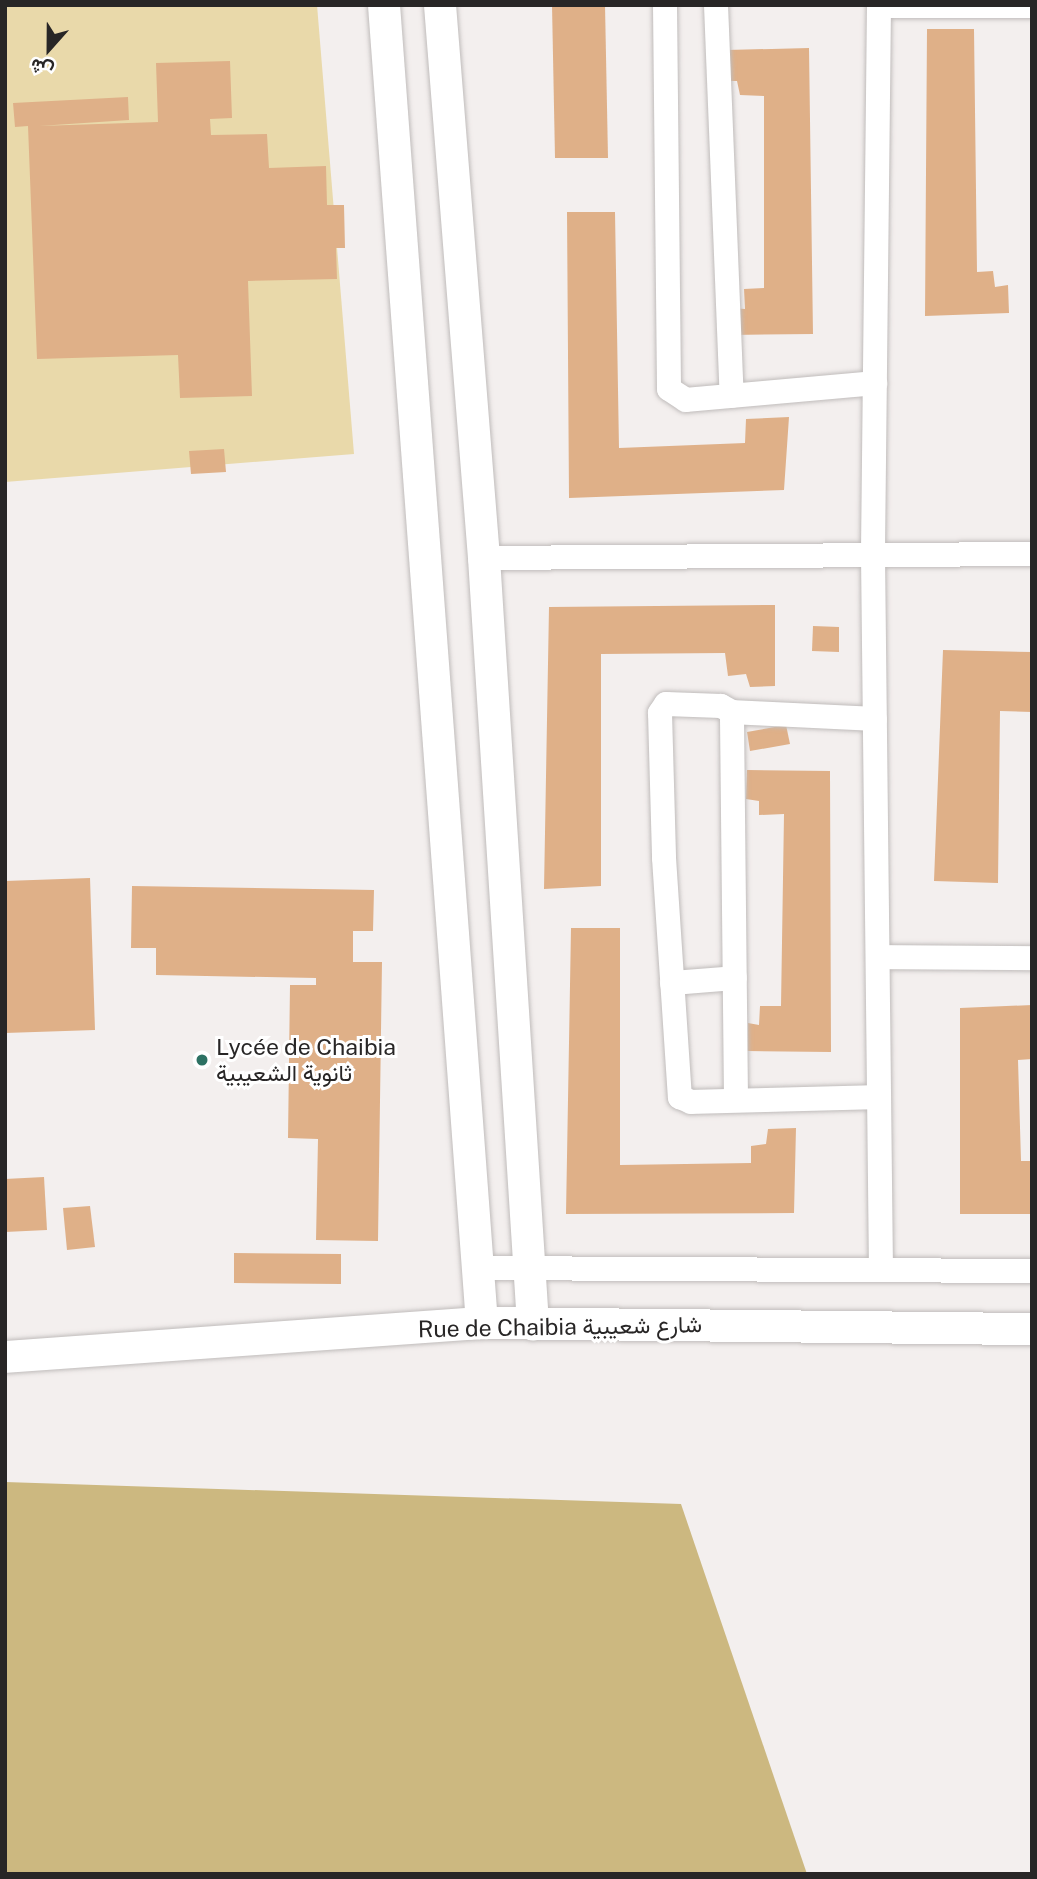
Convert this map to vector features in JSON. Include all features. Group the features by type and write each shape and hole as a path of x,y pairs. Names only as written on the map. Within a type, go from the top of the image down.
{"street":[{"path":"384,5 482,1324"},
{"path":"440,5 484,558 533,1324"},
{"path":"665,5 669,388 685,400 875,383"},
{"path":"716,5 721,248 732,396"},
{"path":"881,1270 873,555 880,5 1032,6"},
{"path":"484,558 1032,554"},
{"path":"875,719 732,712 677,702 660,713 672,984 680,1097 736,1100 879,1097"},
{"path":"732,712 736,1100"},
{"path":"878,957 1032,958"},
{"path":"672,984 735,978"},
{"path":"477,1268 1032,1271"},
{"name":"Rue de Chaibia شارع شعيبية","path":"5,1357 482,1324 1032,1329"}],"shaded area":[{"path":"5,5 317,5 354,454 5,482"},
{"path":"5,1482 681,1504 807,1874 5,1874"}],"building":[{"path":"552,5 605,5 608,158 555,158"},
{"path":"927,29 974,29 977,272 993,271 995,287 1008,285 1009,313 925,316"},
{"path":"809,48 813,334 731,335 731,308 745,309 744,289 764,288 764,96 740,95 737,81 726,81 727,50"},
{"path":"230,61 232,118 210,119 211,135 267,134 269,168 326,166 327,205 344,205 345,248 336,248 337,279 248,281 252,396 180,398 178,355 37,359 28,126 15,127 13,103 128,97 129,120 39,126 158,122 156,63"},
{"path":"567,212 615,212 619,448 745,443 746,419 789,417 784,490 569,498"},
{"path":"224,449 226,472 191,474 189,451"},
{"path":"775,605 775,686 750,687 746,674 728,676 725,653 601,654 601,886 544,889 549,607"},
{"path":"813,626 839,627 839,652 812,651"},
{"path":"943,650 1032,652 1032,712 1000,711 998,883 934,881"},
{"path":"786,725 790,744 750,751 747,732"},
{"path":"747,770 830,771 831,1052 747,1051 748,1023 759,1025 760,1006 781,1006 784,814 759,815 759,801 746,799"},
{"path":"90,878 95,1030 5,1033 5,881"},
{"path":"132,886 374,890 373,931 353,931 353,962 382,962 378,1241 316,1240 318,1139 288,1138 290,985 316,985 316,978 156,975 156,948 131,948"},
{"path":"571,928 620,928 620,1165 751,1163 751,1146 766,1144 768,1129 796,1128 794,1213 566,1214"},
{"path":"1032,1005 1032,1059 1018,1060 1021,1161 1032,1161 1032,1214 960,1214 960,1008"},
{"path":"44,1177 47,1230 5,1232 5,1179"},
{"path":"90,1206 95,1247 67,1250 63,1208"},
{"path":"234,1253 341,1254 341,1284 234,1283"}],"place":[{"name":"Lycée de Chaibia ثانوية الشعيبية","path":"202,1060"}]}
